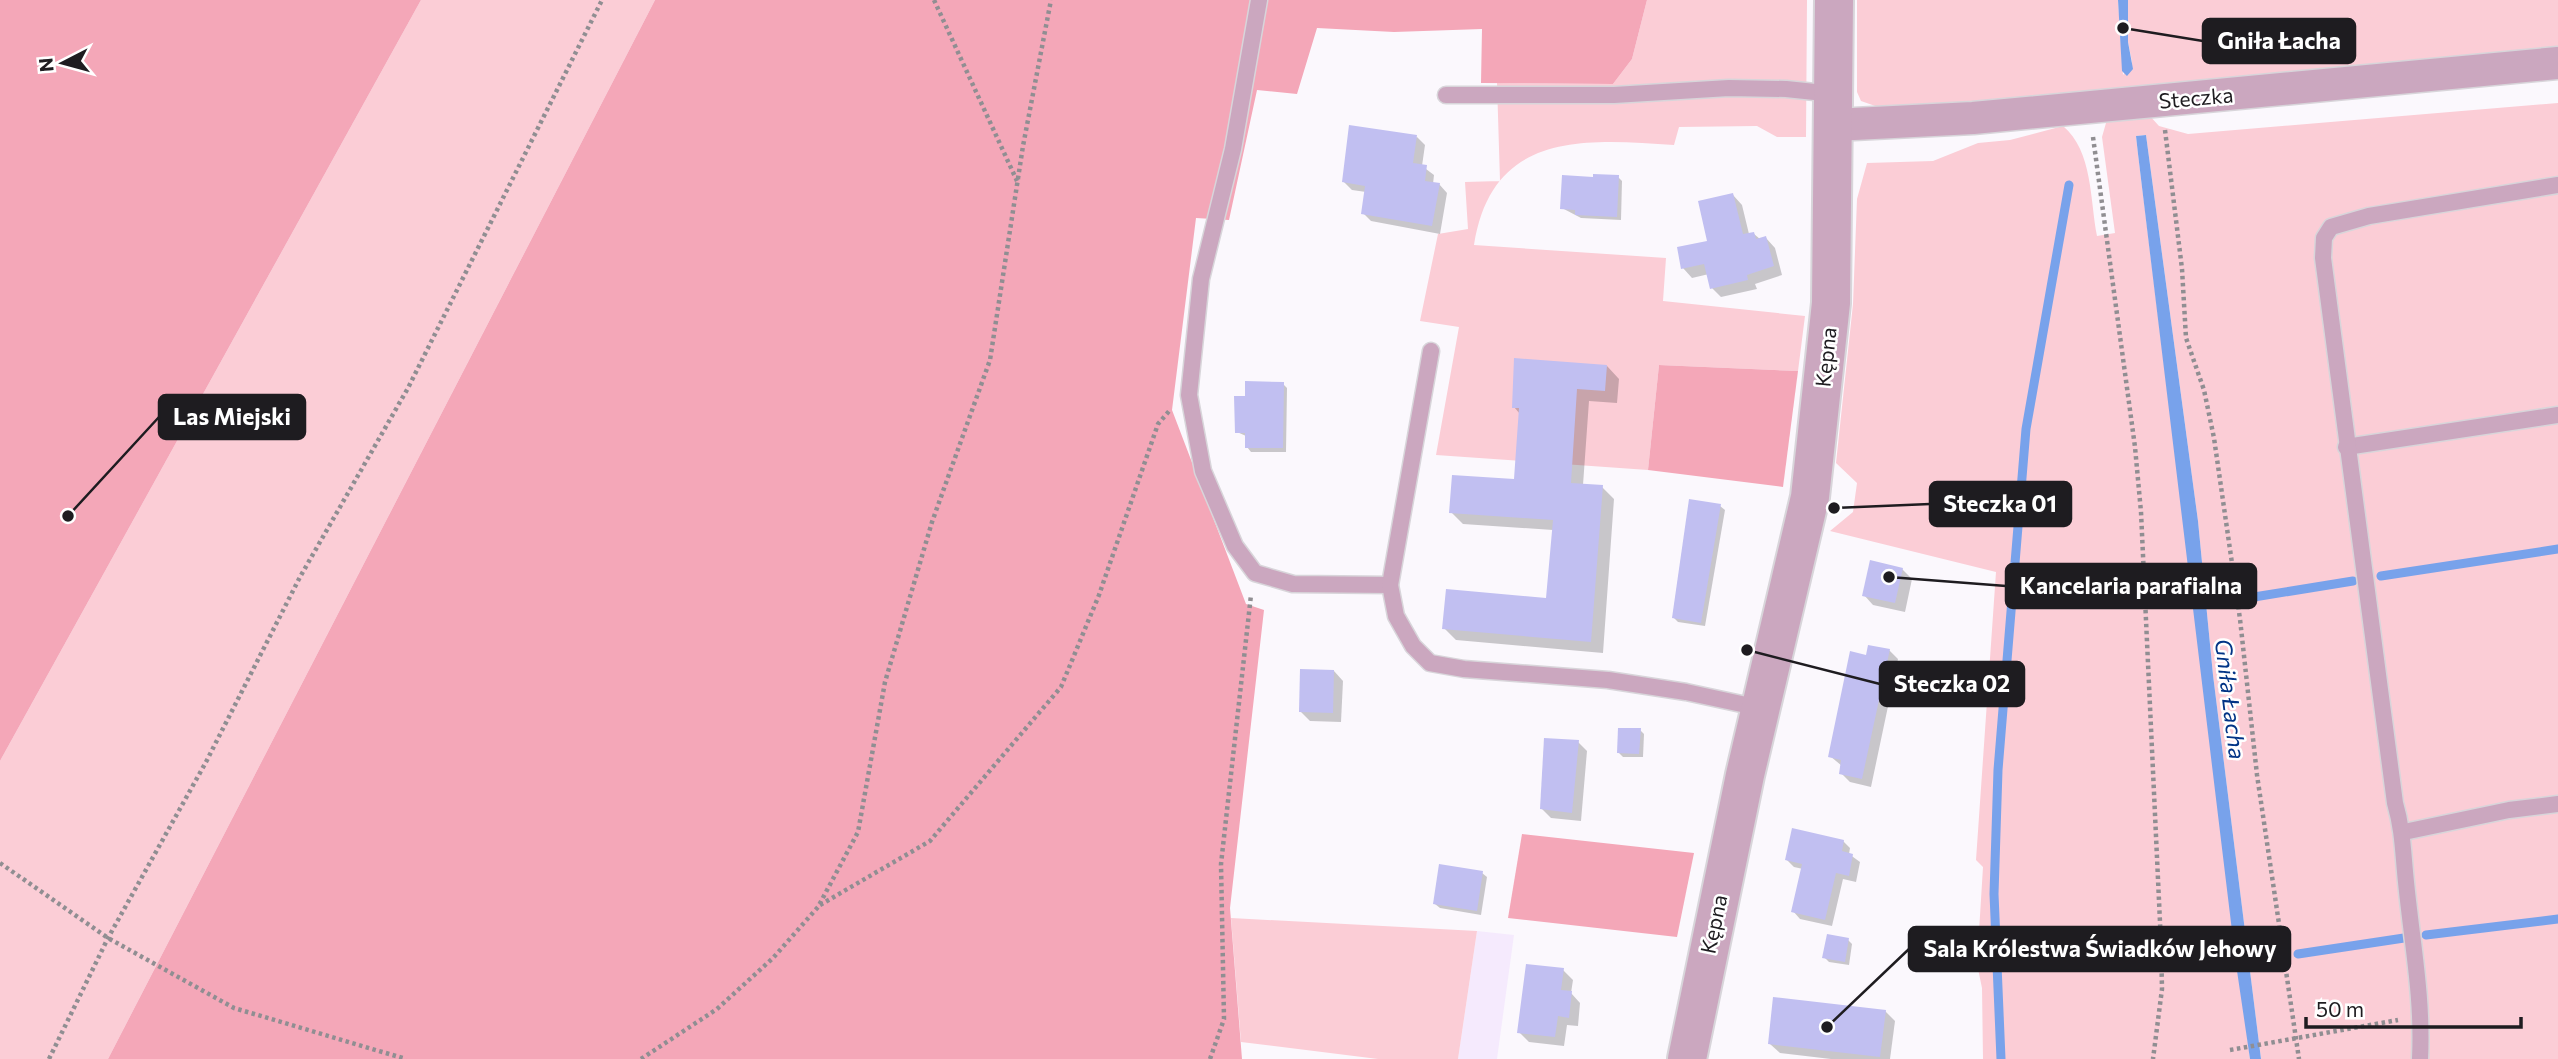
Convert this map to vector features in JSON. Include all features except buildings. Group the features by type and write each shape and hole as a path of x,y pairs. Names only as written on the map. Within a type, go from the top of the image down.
{"street":[{"name":"Kępna","path":"1688,1059 1760,708 1810,497 1831,303 1834,0"},
{"name":"Steczka","path":"1834,109 2088,108 2558,64"}],"lane":[{"path":"1259,0 1233,149 1201,279 1189,395 1203,471 1235,546 1255,573 1293,583 1390,585"},
{"path":"1446,94 1614,95 1729,88 1786,89 1834,109"},
{"path":"2420,1059 2422,1016 2406,882 2404,832 2395,803 2346,447 2323,258 2325,238 2332,226 2369,216 2558,186"},
{"path":"1431,351 1390,585 1396,616 1413,646 1430,663 1464,669 1608,680 1686,692 1760,708"},
{"path":"2346,447 2558,415"},
{"path":"2404,832 2496,812 2558,804"}],"path":[{"path":"49,1059 108,938 206,762 300,577 408,388 602,0"},
{"path":"934,0 1018,182"},
{"path":"641,1059 717,1009 773,958 818,907 858,832 885,682 932,522 990,360 1018,182 1051,0"},
{"path":"2162,100 2182,269 2186,338 2204,390 2214,438 2240,619 2258,788 2299,1059"},
{"path":"2088,108 2135,447 2141,512 2162,989 2153,1059"},
{"path":"818,907 930,841 1061,687 1099,595 1158,424 1180,398 1189,395"},
{"path":"1210,1059 1224,1019 1221,864 1249,607 1251,594 1262,575"},
{"path":"0,863 108,938 234,1008 406,1059"},
{"path":"2230,1050 2422,1016"}],"shaded area":[{"path":"0,0 421,0 0,761"},
{"path":"421,0 655,0 108,1059 0,1059 0,761"},
{"path":"655,0 1647,0 1632,59 1613,84 1481,83 1482,29 1394,32 1317,28 1297,94 1257,90 1229,220 1196,218 1172,410 1246,604 1264,610 1230,908 1242,1059 108,1059"},
{"path":"1647,0 1807,0 1806,137 1777,137 1757,126 1679,127 1674,145 1607,142 1576,144 1547,150 1521,162 1500,181 1497,83 1613,84 1632,59"},
{"path":"1857,0 2118,0 2123,75 2132,62 2128,42 2128,0 2558,0 2558,55 2123,94 1881,108 1861,101 1857,92"},
{"path":"2558,103 2558,1059 2261,1059 2213,675 2198,521 2146,135 2136,136 2138,154 2250,1059 1983,1059 1982,988 1977,964 1983,867 1976,860 1996,572 1830,531 1853,512 1857,483 1836,463 1853,304 1857,199 1867,163 1933,161 1978,143 2010,140 2063,126 2073,136 2085,163 2097,236 2115,233 2102,137 2106,123 2114,118 2149,115 2159,126 2188,134"},
{"path":"1500,181 1484,208 1474,245 1666,258 1663,301 1805,316 1798,371 1659,365 1648,470 1436,455 1459,327 1420,321 1438,234 1468,229 1465,182"},
{"path":"1659,365 1798,371 1783,487 1648,470"},
{"path":"1522,834 1694,853 1677,937 1508,918"},
{"path":"1231,918 1477,931 1458,1059 1378,1059 1241,1042"},
{"path":"1477,931 1514,935 1497,1059 1458,1059"}],"water":[{"path":"2118,0 2128,0 2128,42 2133,69 2127,76 2122,71"},
{"name":"Gniła Łacha","path":"2146,135 2198,521 2213,675 2261,1059 2250,1059 2236,964 2136,136"}],"waterway":[{"path":"2001,1059 1994,894 1998,770 2026,429 2069,185"},
{"path":"2381,576 2558,549"},
{"path":"2254,597 2353,581"},
{"path":"2201,605 2229,600"},
{"path":"2426,935 2558,919"},
{"path":"2298,954 2404,938"},
{"path":"2244,960 2274,958"}],"place":[{"name":"Gniła Łacha","path":"2123,28"},
{"name":"Steczka 01","path":"1834,508"},
{"name":"Las Miejski","path":"68,516"},
{"name":"Kancelaria parafialna","path":"1889,577"},
{"name":"Steczka 02","path":"1747,650"},
{"name":"Sala Królestwa Świadków Jehowy","path":"1827,1027"}]}
